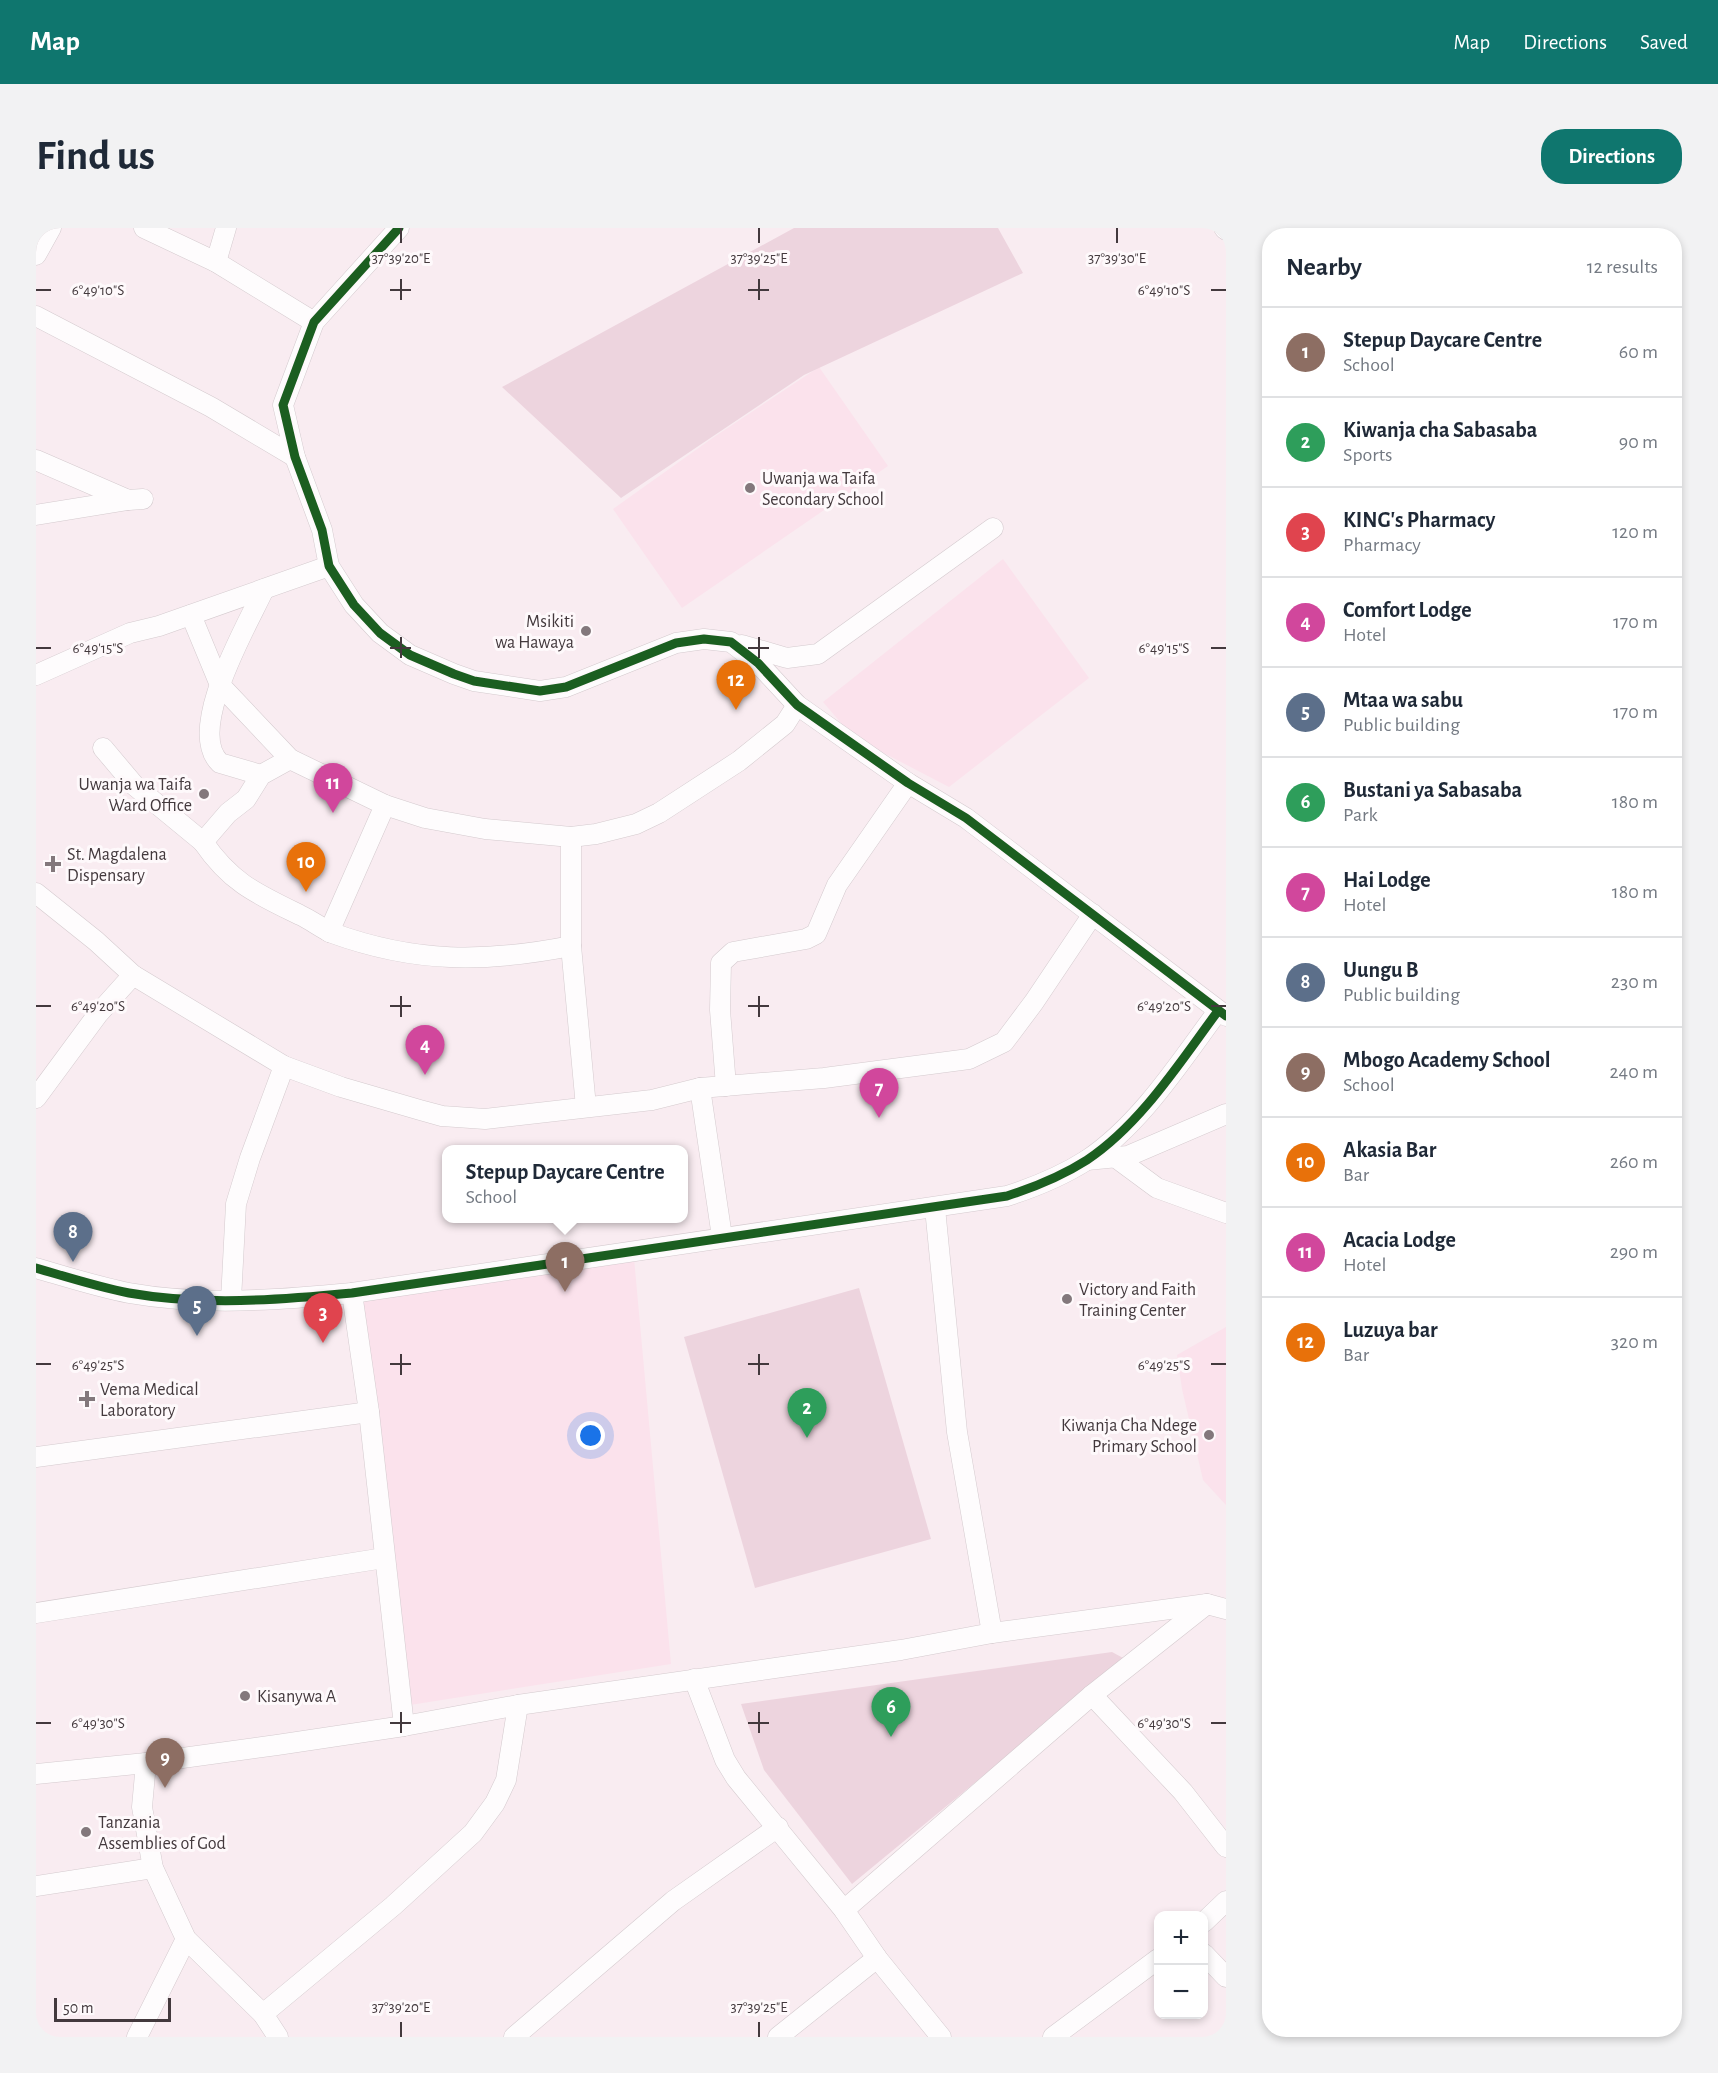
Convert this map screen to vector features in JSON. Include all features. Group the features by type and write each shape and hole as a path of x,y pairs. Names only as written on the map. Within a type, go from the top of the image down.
{"street":[{"path":"36,255 51,228"},
{"path":"144,228 216,262 314,322"},
{"path":"216,262 226,228"},
{"path":"399,228 314,322 283,405 295,457 322,530 329,566 354,605 392,644 429,664 474,681 524,690 556,690 676,643 704,639 731,642 787,658 818,654 993,528"},
{"path":"36,316 212,406 295,457"},
{"path":"36,460 136,499 36,515"},
{"path":"36,675 130,633 191,615 329,566"},
{"path":"261,775 226,766 214,754 210,742 211,721 220,685 230,658 264,589"},
{"path":"191,615 220,685 290,759 386,805 425,818 485,829 571,837 621,830 659,813 716,777 785,724 797,705"},
{"path":"36,1269 129,1293 231,1300 352,1293 1007,1196 1052,1180 1087,1160 1136,1115 1222,1014 966,819 908,783 797,705 758,663 731,642"},
{"path":"103,748 135,786 203,842 233,877 259,896 329,932 395,953 424,957 518,957 571,946"},
{"path":"203,842 228,813 246,799 261,775 290,759"},
{"path":"726,1086 720,1010 722,963 733,952 806,939 816,934 837,885 908,783"},
{"path":"329,932 386,805"},
{"path":"571,837 571,946 586,1107"},
{"path":"36,893 96,941 133,975 284,1066 341,1087 442,1116 504,1118 652,1100 700,1088 824,1078 969,1059 991,1051 1004,1042 1093,914"},
{"path":"36,1098 98,1014 133,975"},
{"path":"231,1300 236,1204 250,1158 284,1066"},
{"path":"700,1088 722,1237"},
{"path":"1087,1160 1128,1156 1226,1114"},
{"path":"1115,1157 1157,1188 1226,1213"},
{"path":"935,1208 957,1432 992,1633"},
{"path":"352,1293 369,1412 404,1726"},
{"path":"36,1457 369,1412"},
{"path":"36,1613 384,1558"},
{"path":"36,1774 146,1763 404,1726 518,1705 901,1650 992,1633 1217,1606"},
{"path":"844,1910 1092,1695 1217,1606"},
{"path":"694,1679 726,1763 844,1910 877,1958 941,2037"},
{"path":"1092,1695 1183,1792 1226,1847"},
{"path":"263,2014 409,1893 473,1833 495,1803 506,1780 518,1705"},
{"path":"146,1763 142,1806 153,1868 186,1939 263,2014 278,2037"},
{"path":"514,2037 673,1901 778,1827"},
{"path":"36,1886 153,1868"},
{"path":"1208,1917 1226,1901"},
{"path":"137,2037 186,1939"},
{"path":"778,2037 877,1958"},
{"path":"1208,1959 1226,1977"},
{"path":"1053,2037 1154,1962"}],"shaded area":[{"path":"794,228 998,228 1023,273 804,375 621,498 502,387"},
{"name":"Uwanja wa Taifa Secondary School","path":"819,367 888,466 682,608 613,509 714,437"},
{"path":"1003,559 1089,678 949,787 853,737 823,702"},
{"path":"634,1258 671,1664 410,1705 360,1299"},
{"path":"859,1288 931,1539 755,1588 684,1337"},
{"name":"Kiwanja Cha Ndege Primary School","path":"1226,1327 1226,1505 1203,1480 1182,1389 1177,1355"},
{"path":"1112,1652 1125,1659 852,1884 764,1770 741,1704"}],"cycle path":[{"path":"399,228 314,322 283,405 295,457 322,530 329,566 354,605 380,633 410,655 454,674 474,681 540,691 566,687 676,643 704,639 731,642 758,663 797,705 908,783 966,818 1226,1016"},
{"path":"36,1268 106,1288 157,1297 212,1301 297,1298 352,1293 1007,1196 1068,1171 1107,1145 1125,1129 1158,1091 1218,1011"}],"place":[{"name":"Uwanja wa Taifa Secondary School","path":"750,488"},
{"name":"Msikiti wa Hawaya","path":"586,631"},
{"name":"Luzuya bar","path":"736,710"},
{"name":"Uwanja wa Taifa Ward Office","path":"204,794"},
{"name":"Acacia Lodge","path":"333,813"},
{"name":"St. Magdalena Dispensary","path":"53,864"},
{"name":"Akasia Bar","path":"306,892"},
{"name":"Comfort Lodge","path":"425,1075"},
{"name":"Hai Lodge","path":"879,1118"},
{"name":"Uungu B","path":"73,1262"},
{"name":"Stepup Daycare Centre","path":"565,1292"},
{"name":"Victory and Faith Training Center","path":"1067,1299"},
{"name":"Mtaa wa sabu","path":"197,1336"},
{"name":"KING's Pharmacy","path":"323,1343"},
{"name":"Vema Medical Laboratory","path":"87,1399"},
{"name":"Kiwanja Cha Ndege Primary School","path":"1209,1435"},
{"name":"Kiwanja cha Sabasaba","path":"807,1438"},
{"name":"Kisanywa A","path":"245,1696"},
{"name":"Bustani ya Sabasaba","path":"891,1737"},
{"name":"Mbogo Academy School","path":"165,1788"},
{"name":"Tanzania Assemblies of God","path":"86,1832"}]}
